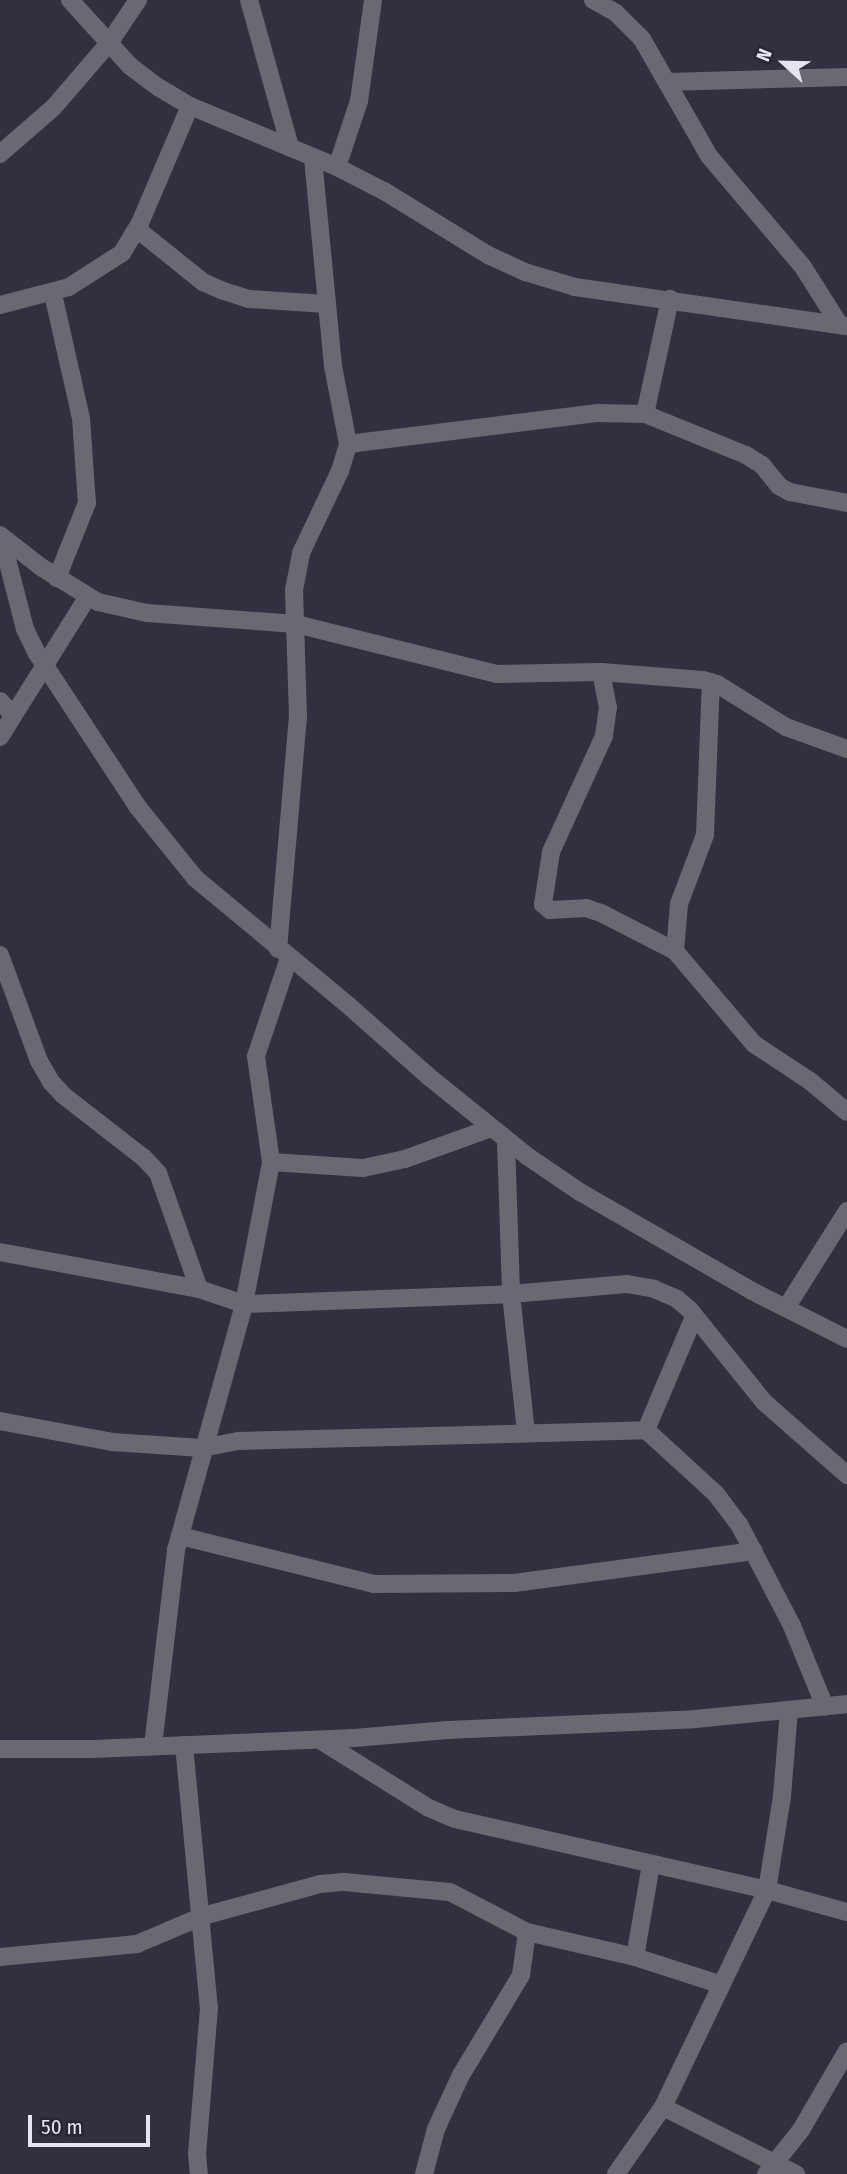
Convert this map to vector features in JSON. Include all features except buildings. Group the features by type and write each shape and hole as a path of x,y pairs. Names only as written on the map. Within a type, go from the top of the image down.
{"street":[{"path":"70,0 130,66 190,106 337,167 384,191 488,256 525,272 575,287 843,325"},
{"path":"0,154 54,108 109,43 138,0"},
{"path":"249,0 290,147"},
{"path":"337,167 359,101 373,0"},
{"path":"593,0 616,13 633,28 709,156 803,267 843,325"},
{"path":"667,82 847,77"},
{"path":"0,305 53,294 110,262 131,242 190,106"},
{"path":"153,1746 172,1581 180,1536 202,1448 244,1304 271,1162 256,1056 284,954 298,717 294,590 301,554 340,471 348,444 333,366 313,157"},
{"path":"137,229 203,282 221,290 249,299 326,304"},
{"path":"53,294 81,418 86,503 57,578"},
{"path":"645,414 670,299"},
{"path":"348,444 598,413 645,414 746,455 762,466 779,486 790,492 847,503"},
{"path":"1,536 87,598 147,613 296,624 484,673 601,672 711,682 786,727 847,749"},
{"path":"1,536 25,629 46,667 131,797 188,870 506,1141 580,1192 786,1308 847,1339"},
{"path":"5,726 46,667 87,598"},
{"path":"601,672 608,707 604,736 551,852 543,904 550,910 566,907 595,911 675,951 754,1044 810,1081 847,1112"},
{"path":"675,951 679,904 705,835 711,682"},
{"path":"0,701 5,726"},
{"path":"0,955 39,1061 51,1082 63,1095 144,1158 158,1173 199,1289"},
{"path":"271,1162 363,1168 405,1159 491,1128"},
{"path":"506,1141 511,1294 526,1433"},
{"path":"786,1308 847,1211"},
{"path":"0,1252 199,1289 244,1304 511,1294 627,1284 677,1299 764,1402 847,1475"},
{"path":"646,1430 694,1317"},
{"path":"0,1421 112,1442 202,1448 239,1441 646,1430 716,1494 754,1551 792,1626 825,1707"},
{"path":"180,1536 374,1584 514,1583 754,1551"},
{"path":"0,1749 320,1740 448,1730 695,1719 847,1704"},
{"path":"616,2174 663,2107 767,1890 782,1796 789,1710"},
{"path":"320,1740 429,1808 456,1819 767,1890 847,1912"},
{"path":"184,1745 203,1916 209,2008 197,2154 199,2174"},
{"path":"635,1957 651,1864"},
{"path":"0,1957 137,1944 203,1916 320,1884 344,1882 450,1892 527,1932 635,1957 722,1985"},
{"path":"425,2174 436,2129 461,2075 521,1975 527,1932"},
{"path":"770,2169 801,2130 847,2051"},
{"path":"663,2107 770,2169 796,2174"}]}
